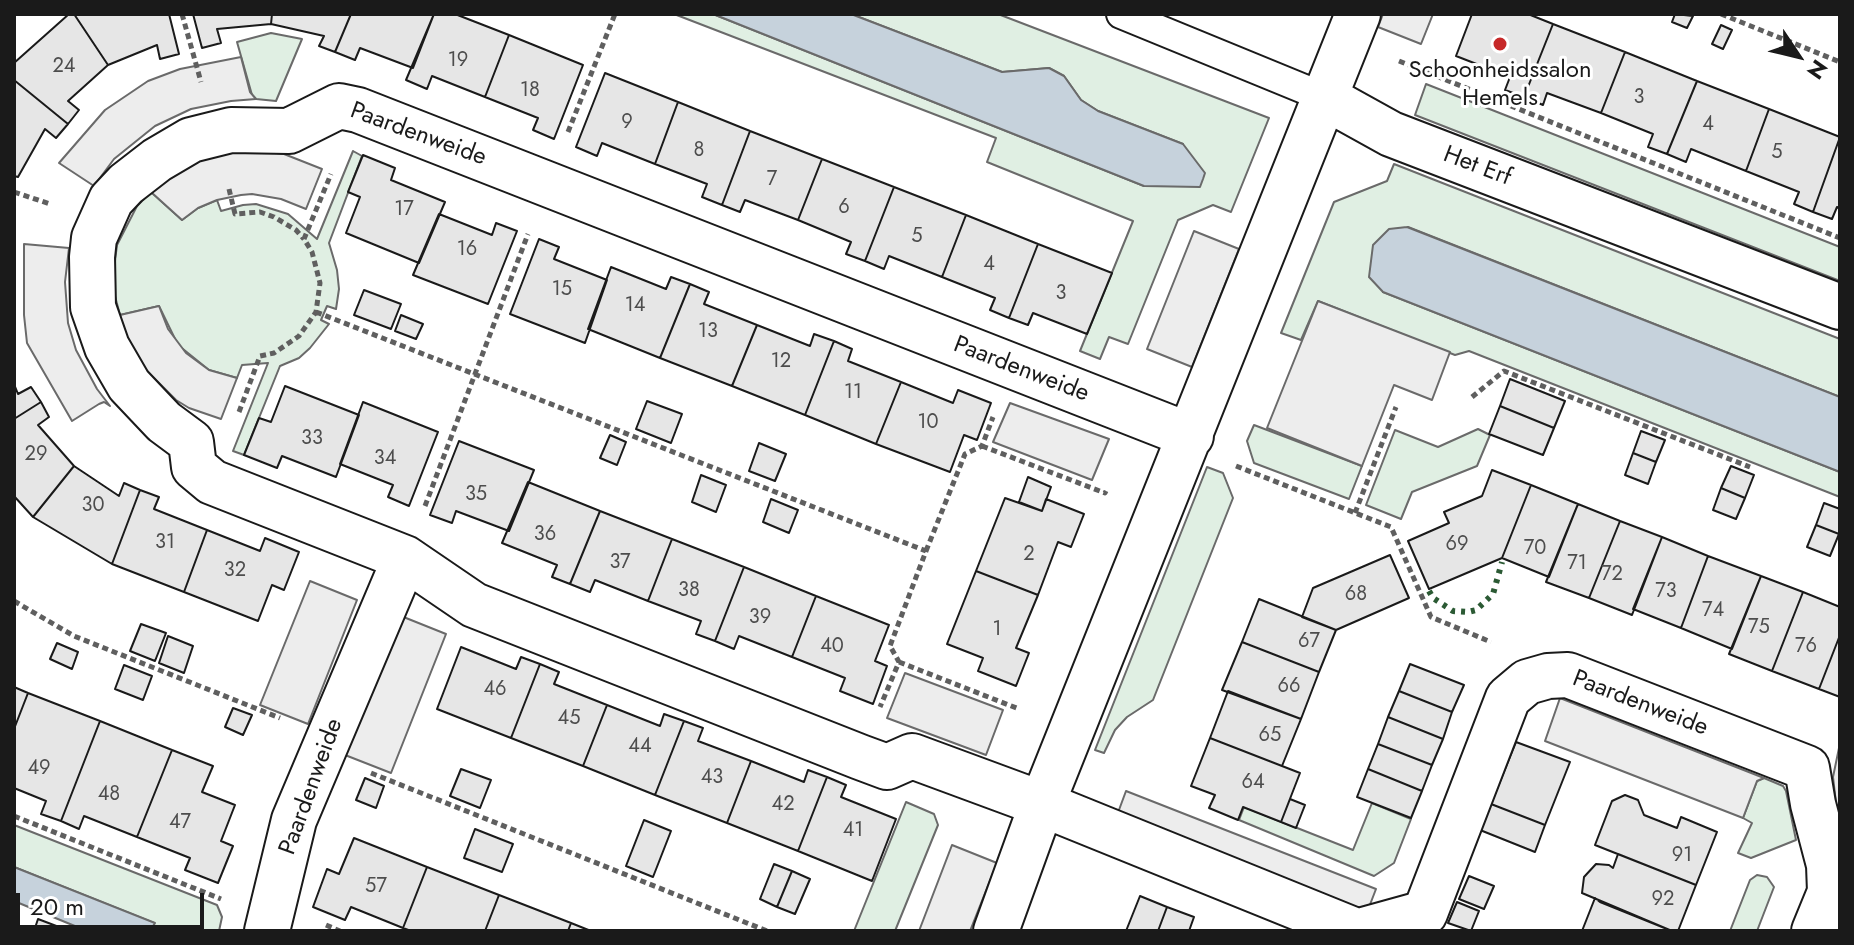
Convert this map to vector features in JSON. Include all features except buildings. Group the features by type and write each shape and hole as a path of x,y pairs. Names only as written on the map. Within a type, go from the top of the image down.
{"street":[{"path":"996,931 1042,804 1353,27"},
{"name":"Het Erf","path":"1326,98 1391,134 1840,307"},
{"name":"Paardenweide","path":"212,482 194,467 191,442 164,422 129,385 107,347 93,307 92,257 100,220 111,200 126,184 157,160 191,140 231,130 289,131 339,106 358,110 1137,415 1188,442"},
{"path":"212,482 405,558 474,605 860,757 887,767 912,756 1042,804 1358,931 1425,913 1508,698 1533,680"},
{"name":"Paardenweide","path":"268,925 294,820 405,558"},
{"name":"Paardenweide","path":"1533,680 1568,675 1807,768 1829,865 1830,892 1814,931"}],"lane":[{"name":"Het Erf","path":"1121,14 1326,98"}],"path":[{"path":"405,558 615,14"},
{"path":"1721,14 1840,62"},
{"path":"1353,27 1840,238"},
{"path":"212,482 260,356 274,353 299,336 316,312 320,283 312,252 304,239 358,110"},
{"path":"316,312 926,551"},
{"path":"989,784 1020,708 899,662 890,646 965,454 982,446 1013,367"},
{"path":"1472,397 1504,371 1750,467"},
{"path":"1355,513 1396,407"},
{"path":"982,446 1105,493 1137,415"},
{"path":"1188,442 1391,527 1431,617 1493,643 1533,680"},
{"path":"14,601 74,636 767,931"},
{"path":"860,757 899,662"},
{"path":"14,816 268,925"}],"green space":[{"path":"674,14 713,14 1144,186 1183,144 1098,111 1081,100 1064,76 1049,68 1002,72 851,14 998,14 1269,118 1231,212 1213,205 1178,220 1128,344 1109,337 1100,359 1080,351 1133,221 987,162 996,138"},
{"path":"271,33 302,39 276,101 256,99 252,95 237,42"},
{"path":"1426,84 1840,247 1840,281 1415,115"},
{"path":"353,151 362,156 329,243 337,270 339,289 336,309 327,306 321,320 329,324 310,348 299,358 280,366 244,455 233,451 268,363 242,365 237,378 209,370 178,345 159,306 120,315 112,285 117,245 137,206 151,192 182,220 198,208 217,200 221,211 256,204 288,214 317,239"},
{"path":"1394,164 1840,339 1840,397 1408,227 1383,292 1840,472 1840,497 1469,351 1455,355 1318,301 1301,340 1281,333 1334,202 1387,181"},
{"path":"1254,425 1362,466 1349,499 1254,463 1247,441"},
{"path":"1478,429 1490,435 1477,466 1412,492 1401,519 1366,505 1395,430 1438,447"},
{"path":"1207,467 1223,473 1233,498 1153,700 1127,717 1115,730 1104,753 1095,750"},
{"path":"1764,778 1783,786 1786,791 1796,840 1751,858 1738,853 1752,823 1743,818 1757,781"},
{"path":"906,802 934,814 938,825 895,931 854,931"},
{"path":"1372,803 1411,819 1394,863 1374,876 1239,820 1244,807 1353,850"},
{"path":"14,825 217,905 222,917 219,931 150,931 154,923 14,867"},
{"path":"1757,875 1767,877 1774,887 1757,931 1730,931 1750,880"}],"shaded area":[{"path":"713,14 851,14 1002,72 1049,68 1064,76 1081,100 1098,111 1183,144 1205,173 1200,187 1144,186"},
{"path":"1383,14 1433,14 1421,44 1378,27"},
{"path":"241,57 250,92 256,99 191,109 155,126 114,159 94,186 59,163 105,110 148,81 180,69"},
{"path":"247,149 284,154 322,169 306,209 281,199 252,194 217,200 198,208 182,220 151,192 180,168 210,155"},
{"path":"1407,227 1840,397 1840,472 1383,292 1369,277 1373,245 1389,229"},
{"path":"1194,231 1239,249 1192,367 1147,349"},
{"path":"24,244 69,248 65,282 68,323 76,350 110,406 104,402 72,421 27,343"},
{"path":"1318,301 1450,352 1432,400 1394,385 1362,466 1267,428"},
{"path":"159,306 168,329 186,353 209,370 237,378 221,419 176,400 143,367 123,330 120,315"},
{"path":"1010,403 1109,439 1092,480 993,442"},
{"path":"310,581 357,600 308,724 260,705"},
{"path":"401,616 446,634 391,773 345,755"},
{"path":"905,673 1003,710 986,755 887,718"},
{"path":"1560,698 1764,778 1757,781 1743,818 1545,741"},
{"path":"1839,748 1840,819 1838,820 1833,777"},
{"path":"1126,791 1376,889 1366,915 1116,818"},
{"path":"952,845 997,863 970,931 919,931"},
{"path":"14,867 155,923 150,931 87,931 14,901"}],"hedge":[{"path":"1429,591 1433,598 1453,611 1476,610 1493,594 1502,562"}],"place":[{"name":"Schoonheidssalon Hemels","path":"1500,44"}]}
